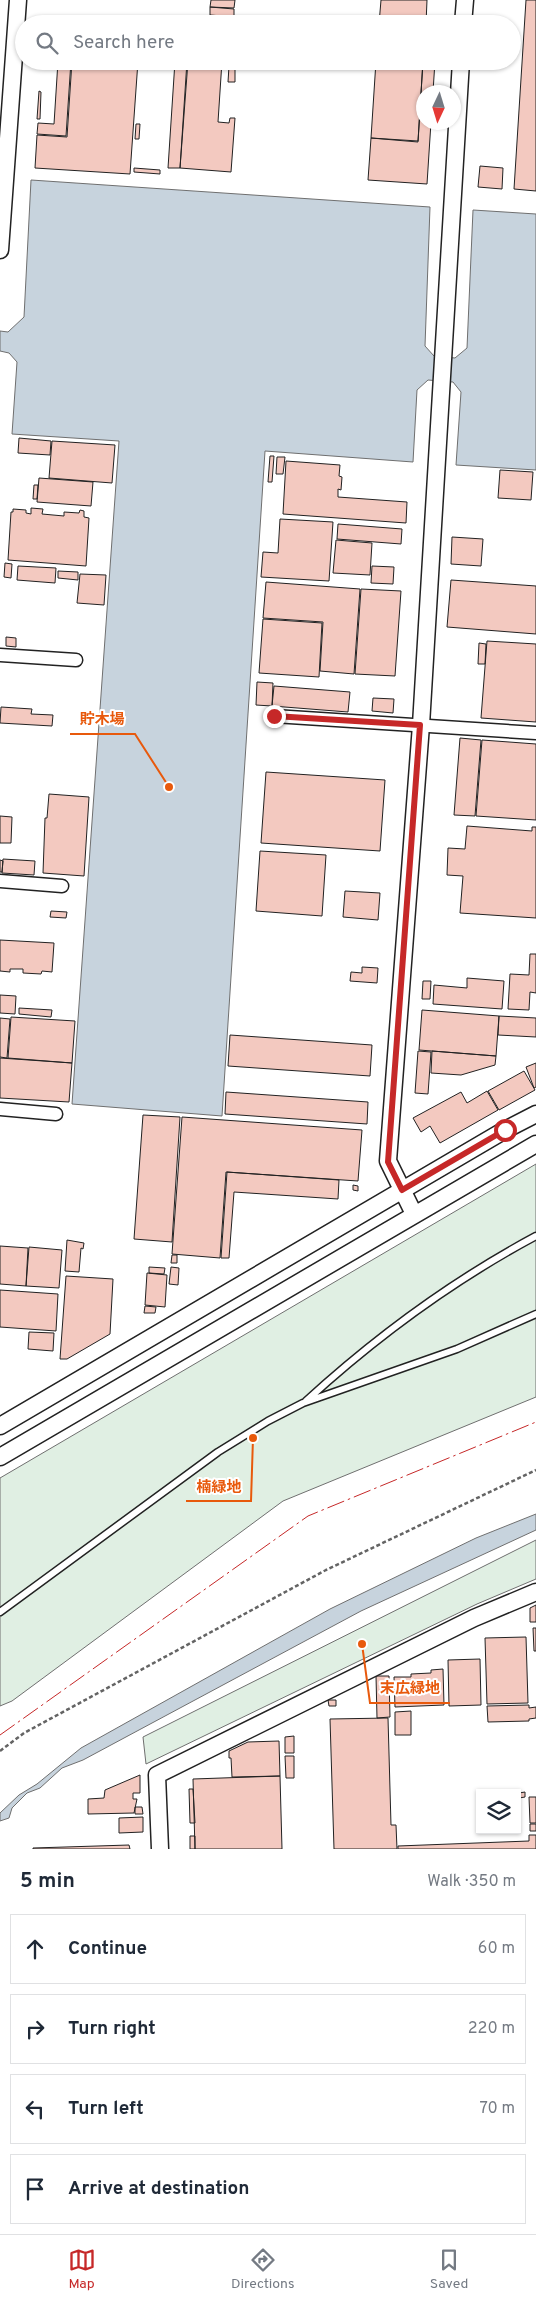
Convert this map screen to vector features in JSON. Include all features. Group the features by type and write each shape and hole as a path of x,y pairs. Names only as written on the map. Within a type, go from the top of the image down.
{"street":[{"path":"17,15 18,0"},
{"path":"463,15 464,0"},
{"path":"0,250 15,42"},
{"path":"414,1214 388,1162 420,725 460,70"},
{"path":"0,655 76,660"},
{"path":"274,716 536,732"},
{"path":"0,881 62,886"},
{"path":"0,1109 56,1114"},
{"path":"0,1426 402,1190 536,1114"},
{"path":"0,1457 536,1144"},
{"path":"160,1849 157,1775 474,1618 536,1592"}],"lane":[{"path":"303,1403 341,1368 424,1304 536,1236"},
{"path":"0,1612 218,1452 303,1403 457,1349 536,1314"}],"path":[{"path":"0,1751 24,1733 318,1575 536,1470"}],"green space":[{"path":"536,1164 536,1397 283,1501 12,1701 0,1706 0,1478"},
{"path":"536,1540 536,1579 477,1604 146,1764 143,1737"}],"shaded area":[{"path":"31,180 430,207 425,346 434,356 455,358 467,348 473,210 536,214 536,470 456,465 461,392 453,382 428,380 417,390 413,462 265,451 222,1116 72,1104 119,441 12,434 17,362 9,353 0,351 0,331 8,332 24,317"},
{"path":"536,1514 536,1530 361,1611 83,1760 62,1768 40,1788 27,1793 12,1808 9,1818 0,1821 0,1813 19,1795 37,1784 81,1748 330,1609 476,1538"}],"building":[{"path":"211,0 235,0 234,8 210,7"},
{"path":"381,0 427,0 426,15 380,15"},
{"path":"526,0 536,0 536,191 514,189"},
{"path":"210,7 234,9 234,15 210,15"},
{"path":"57,70 70,70 66,136 37,134 38,123 54,124"},
{"path":"71,70 137,70 130,174 35,168 37,135 67,137"},
{"path":"174,70 186,70 180,168 168,168"},
{"path":"187,70 221,70 218,122 229,123 230,118 235,118 231,172 180,168"},
{"path":"229,70 235,70 235,82 228,82"},
{"path":"375,70 422,70 422,85 416,85 416,130 419,130 418,141 371,138"},
{"path":"422,70 434,70 433,85 422,85"},
{"path":"39,91 41,92 40,119 37,119"},
{"path":"136,124 140,124 139,139 135,139"},
{"path":"419,130 430,130 427,184 368,180 371,138 418,142"},
{"path":"480,166 503,168 502,189 478,187"},
{"path":"134,168 160,170 160,174 134,172"},
{"path":"19,438 51,441 50,455 18,453"},
{"path":"52,441 115,445 112,483 49,478"},
{"path":"270,456 274,456 272,482 268,482"},
{"path":"277,457 285,457 283,474 276,474"},
{"path":"286,461 340,465 339,476 342,477 341,490 338,489 338,497 407,502 406,523 283,514"},
{"path":"500,470 533,472 531,500 498,498"},
{"path":"39,478 93,482 91,506 37,502"},
{"path":"34,485 38,485 37,499 33,499"},
{"path":"31,508 43,509 42,514 64,516 64,512 79,513 80,510 84,511 84,517 89,518 86,566 8,560 11,512 13,512 13,509 26,510 26,513 31,514"},
{"path":"280,519 333,522 329,581 261,577 263,552 278,553"},
{"path":"338,524 402,529 401,544 337,539"},
{"path":"452,537 483,539 481,566 451,564"},
{"path":"336,540 372,543 370,575 333,573"},
{"path":"5,563 12,564 11,578 4,577"},
{"path":"18,566 56,568 55,583 17,580"},
{"path":"372,566 394,567 393,584 371,583"},
{"path":"58,571 78,572 78,580 58,578"},
{"path":"80,574 106,575 104,605 77,603"},
{"path":"451,580 536,586 536,634 447,627"},
{"path":"266,582 360,589 354,674 320,671 323,622 263,618"},
{"path":"361,589 401,591 395,676 355,674"},
{"path":"263,619 322,623 319,677 259,673"},
{"path":"6,637 16,638 16,647 6,646"},
{"path":"487,641 536,644 536,722 481,718"},
{"path":"479,643 486,644 485,664 478,664"},
{"path":"257,682 273,683 272,706 256,705"},
{"path":"274,686 350,692 348,712 272,706"},
{"path":"373,698 394,699 393,713 372,711"},
{"path":"1,707 32,709 31,714 53,715 52,726 0,723"},
{"path":"460,738 481,740 475,816 454,815"},
{"path":"482,740 536,744 536,820 476,816"},
{"path":"266,772 385,780 380,851 261,843"},
{"path":"49,794 89,797 84,876 43,873 45,818 47,818"},
{"path":"0,816 12,817 11,843 0,843"},
{"path":"467,826 532,831 532,827 536,827 536,918 460,913 463,876 447,875 448,848 465,849"},
{"path":"260,851 326,855 322,916 256,911"},
{"path":"3,859 35,861 34,875 2,873"},
{"path":"0,860 3,861 2,872 0,872"},
{"path":"345,891 380,893 378,920 343,917"},
{"path":"51,911 67,912 66,918 50,917"},
{"path":"0,940 54,943 52,972 42,971 41,974 23,973 23,969 10,969 10,972 0,971"},
{"path":"530,954 536,954 536,993 530,992 529,1010 508,1009 510,974 529,975"},
{"path":"362,967 378,968 377,983 350,981 351,972 362,973"},
{"path":"467,978 504,981 502,1009 433,1004 434,985 467,988"},
{"path":"423,981 431,981 430,999 422,999"},
{"path":"0,995 16,996 15,1014 0,1013"},
{"path":"19,1008 52,1010 51,1017 19,1014"},
{"path":"422,1010 499,1016 496,1056 419,1050"},
{"path":"499,1016 536,1018 536,1037 498,1035"},
{"path":"11,1017 75,1021 72,1063 8,1058"},
{"path":"0,1018 10,1019 7,1058 0,1057"},
{"path":"230,1035 372,1045 370,1076 228,1066"},
{"path":"418,1051 431,1052 428,1094 415,1093"},
{"path":"432,1051 496,1056 495,1065 461,1075 431,1073"},
{"path":"0,1058 72,1063 69,1102 0,1098"},
{"path":"536,1063 536,1087 534,1088 526,1067"},
{"path":"524,1071 535,1090 499,1110 488,1091"},
{"path":"487,1091 498,1110 440,1143 430,1126 421,1132 413,1118 461,1092 467,1103"},
{"path":"226,1092 368,1102 367,1124 225,1114"},
{"path":"143,1115 180,1117 172,1242 134,1239"},
{"path":"182,1117 362,1130 358,1181 226,1172 220,1258 172,1254"},
{"path":"227,1172 339,1180 338,1199 234,1192 229,1258 221,1258"},
{"path":"353,1185 358,1186 358,1191 353,1190"},
{"path":"67,1240 84,1243 83,1249 81,1248 79,1272 65,1271"},
{"path":"0,1246 28,1248 26,1286 0,1284"},
{"path":"29,1247 62,1250 59,1288 26,1286"},
{"path":"172,1255 177,1255 177,1263 171,1263"},
{"path":"149,1267 165,1268 164,1274 149,1273"},
{"path":"171,1267 179,1268 178,1285 169,1284"},
{"path":"147,1273 167,1275 165,1307 145,1305"},
{"path":"66,1276 113,1279 110,1334 67,1359 60,1359"},
{"path":"0,1290 58,1294 56,1331 0,1327"},
{"path":"145,1306 156,1307 155,1313 144,1313"},
{"path":"29,1332 54,1333 53,1351 28,1349"},
{"path":"536,1605 536,1622 530,1622 530,1608"},
{"path":"533,1628 536,1628 536,1651 534,1651"},
{"path":"526,1637 528,1703 487,1704 485,1638"},
{"path":"480,1659 481,1705 449,1706 448,1660"},
{"path":"443,1669 444,1705 395,1707 394,1677 411,1677 411,1674 431,1673 431,1670"},
{"path":"376,1676 389,1676 390,1717 377,1718"},
{"path":"328,1700 336,1700 336,1706 329,1706"},
{"path":"529,1705 529,1708 536,1707 536,1718 529,1719 529,1721 488,1722 487,1706"},
{"path":"411,1711 411,1735 395,1735 395,1712"},
{"path":"388,1718 391,1825 396,1825 397,1849 334,1849 330,1719"},
{"path":"294,1736 294,1753 285,1753 285,1737"},
{"path":"279,1741 280,1776 232,1777 229,1751 248,1742"},
{"path":"285,1756 294,1756 294,1778 286,1778"},
{"path":"140,1775 140,1793 133,1793 133,1799 137,1799 134,1813 88,1814 88,1799 104,1798 105,1790"},
{"path":"280,1776 282,1849 195,1849 193,1779"},
{"path":"189,1789 193,1789 195,1823 190,1823"},
{"path":"525,1792 525,1797 521,1798 521,1793"},
{"path":"529,1797 536,1797 536,1823 530,1823"},
{"path":"135,1807 142,1807 143,1814 135,1814"},
{"path":"143,1817 143,1832 119,1833 119,1818"},
{"path":"530,1824 536,1824 536,1831 530,1831"},
{"path":"529,1835 536,1835 536,1849 398,1849 398,1846 529,1841"},
{"path":"190,1836 195,1836 195,1849 190,1849"},
{"path":"129,1845 130,1849 33,1849 33,1848"}],"power":[{"path":"0,1735 308,1516 536,1422"}],"place":[{"name":"貯木場","path":"169,787"},
{"name":"楠緑地","path":"253,1438"},
{"name":"末広緑地","path":"362,1644"}],"route":[{"path":"274,716 420,725 388,1162 402,1190 505,1130"}]}
